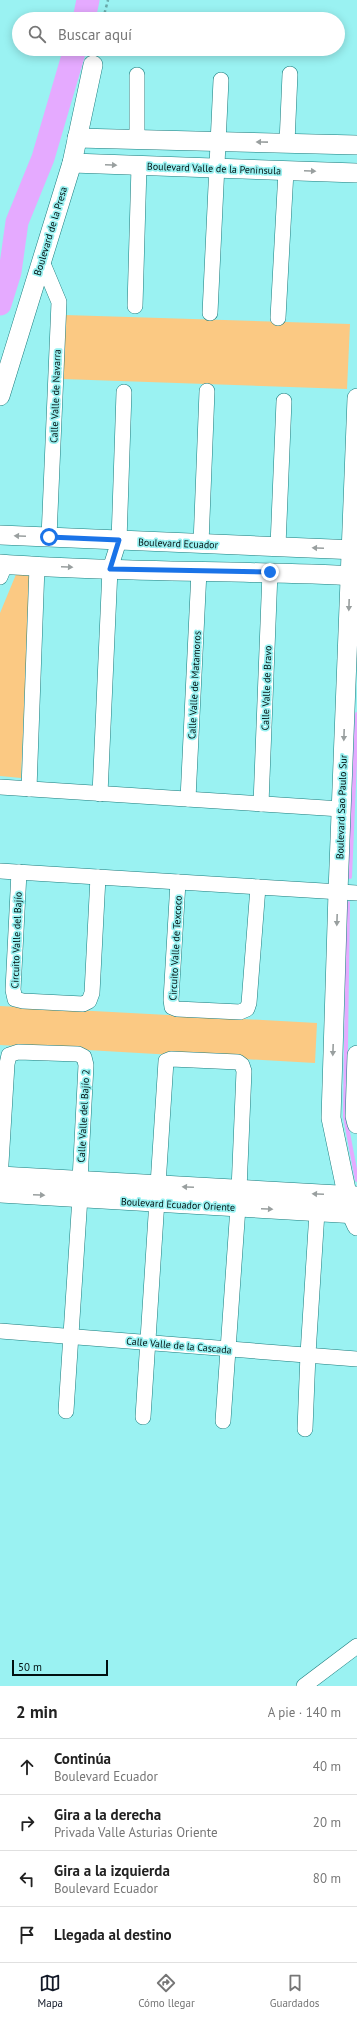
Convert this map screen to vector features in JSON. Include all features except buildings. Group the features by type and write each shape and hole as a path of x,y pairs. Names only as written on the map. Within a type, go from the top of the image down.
{"street":[{"name":"Boulevard de la Presa","path":"0,396 72,162 93,65"},
{"path":"288,143 290,74"},
{"path":"137,75 137,139"},
{"path":"210,313 221,80"},
{"path":"77,138 357,145"},
{"name":"Boulevard Valle de la Peninsula","path":"72,162 139,166 357,173"},
{"path":"135,306 139,166"},
{"path":"278,318 286,170"},
{"name":"Calle Valle de Navarra","path":"41,259 58,302 49,537"},
{"path":"201,544 207,391"},
{"path":"100,794 110,569 119,540 124,392"},
{"name":"Boulevard Sao Paulo Sur","path":"354,1209 331,1118 341,809 354,576 357,398"},
{"path":"278,546 284,401"},
{"name":"Boulevard Ecuador","path":"0,535 354,550"},
{"path":"29,789 36,566"},
{"path":"2,569 36,566 270,572 354,576"},
{"name":"Calle Valle de Matamoros","path":"188,799 199,571"},
{"name":"Calle Valle de Bravo","path":"261,804 270,572"},
{"path":"0,787 341,809"},
{"path":"0,871 357,893"},
{"name":"Circuito Valle del Bajío","path":"19,872 13,990 15,999 23,1001 83,1004 89,1001 92,993 98,877"},
{"name":"Circuito Valle de Texcoco","path":"178,882 171,1000 172,1007 178,1009 240,1012 246,1009 249,1003 258,887"},
{"name":"Calle Valle del Bajío 2","path":"0,1176 7,1064 9,1055 18,1052 78,1054 84,1057 86,1065 80,1189"},
{"path":"356,1119 357,1054"},
{"path":"143,1417 166,1061 171,1059 238,1062 242,1065 244,1071 239,1198 223,1421"},
{"name":"Boulevard Ecuador Oriente","path":"0,1176 80,1189 239,1198 354,1209"},
{"path":"66,1411 80,1189"},
{"name":"Boulevard Ecuador Oriente","path":"0,1193 80,1189"},
{"name":"Boulevard Ecuador Oriente","path":"239,1198 317,1212 354,1209"},
{"path":"305,1429 317,1212"},
{"name":"Calle Valle de la Cascada","path":"0,1331 357,1359"},
{"path":"304,1686 355,1651"}],"path":[{"path":"105,12 108,0"}],"shaded area":[{"path":"65,315 350,324 347,389 62,379"},
{"path":"17,572 30,572 21,778 0,776 0,613"},
{"path":"0,1006 317,1023 315,1063 0,1045"}],"waterway":[{"path":"85,12 88,0"},
{"path":"0,304 10,272 17,222 43,158 73,56"},
{"path":"350,877 357,714"},
{"path":"348,903 345,1117 357,1180"}],"route":[{"path":"49,537 119,540 110,569 270,572"}]}
